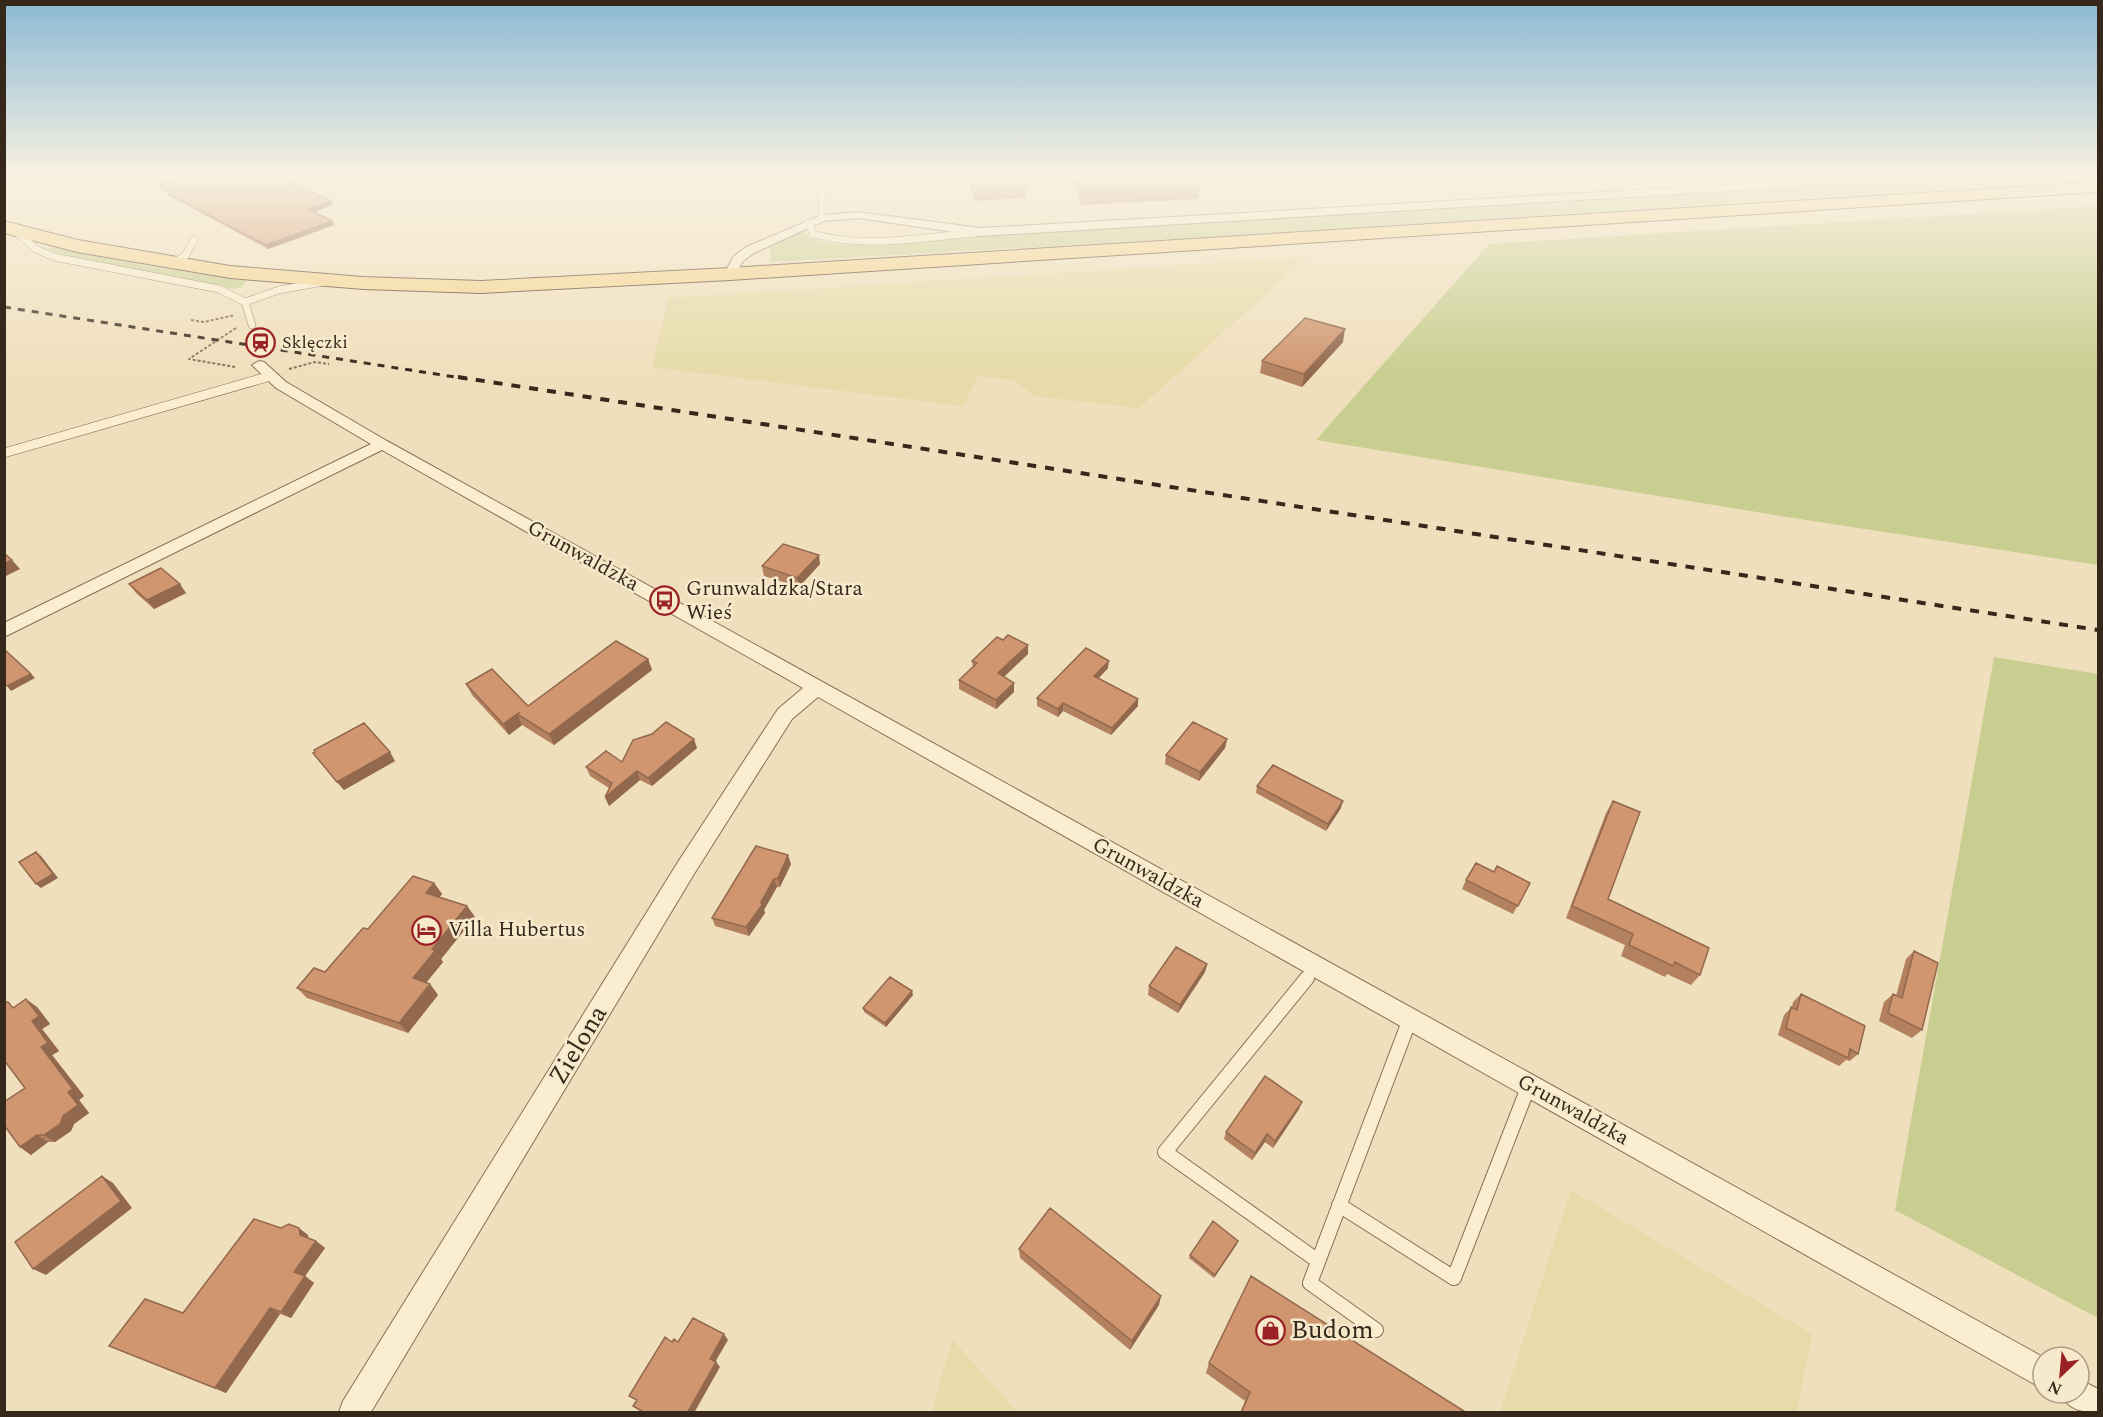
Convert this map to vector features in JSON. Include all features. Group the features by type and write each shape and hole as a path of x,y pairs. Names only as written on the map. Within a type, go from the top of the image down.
{"main road":[{"path":"118,242 300,270 373,275 603,280"},
{"path":"184,253 328,281 481,287 730,274 1231,242"}],"street":[{"path":"730,274 738,259 767,242"},
{"name":"Grunwaldzka","path":"259,365 281,385 382,444 2031,1367"},
{"path":"4,631 382,444"},
{"name":"Zielona","path":"354,1413 686,868 785,714 816,688"}],"lane":[{"path":"28,242 36,249 54,257 219,289 245,302 279,290 328,281"},
{"path":"245,302 252,325"},
{"path":"4,453 271,376"},
{"path":"1316,966 1166,1152 1318,1261"},
{"path":"1376,1330 1310,1283 1410,1019"},
{"path":"1339,1205 1454,1278 1529,1085"}],"path":[{"path":"191,320 204,322 236,314 234,307 245,302"}],"shaded area":[{"path":"1307,257 1139,408 1034,396 1015,380 978,376 963,406 652,367 669,298"},
{"path":"1571,1190 1812,1334 1797,1412 1500,1412"},
{"path":"952,1339 1017,1412 932,1412"}],"green space":[{"path":"772,242 825,242 847,245 893,242 1116,242 770,262 770,243"},
{"path":"2098,242 2098,565 1316,440 1489,244"},
{"path":"53,247 141,265 247,281 240,288 232,289 81,260 47,249"},
{"path":"1994,657 2098,674 2098,1318 1895,1210"}],"building":[{"path":"1305,318 1345,329 1304,374 1262,361"},
{"path":"783,544 819,555 797,578 762,566"},
{"path":"4,553 12,560 4,564"},
{"path":"161,568 180,584 147,600 129,584"},
{"path":"1008,635 1028,645 998,673 1014,683 996,700 959,680 977,663 972,661 997,637 1003,640"},
{"path":"616,641 648,659 549,734 517,714 503,724 466,684 492,669 528,706"},
{"path":"1086,648 1109,661 1094,676 1138,699 1112,728 1063,703 1058,709 1037,698"},
{"path":"4,649 31,674 7,686 4,684"},
{"path":"666,722 694,739 648,778 637,771 605,797 612,783 586,767 606,751 622,762 633,740 652,734"},
{"path":"1193,722 1227,739 1200,772 1166,755"},
{"path":"364,723 390,752 337,782 313,753 314,750"},
{"path":"1273,765 1343,801 1328,824 1257,786"},
{"path":"1613,801 1640,812 1608,899 1709,948 1700,975 1675,962 1673,966 1629,945 1633,934 1572,906"},
{"path":"756,846 788,855 778,878 774,879 761,902 762,905 746,927 712,918"},
{"path":"36,852 53,874 36,884 19,862"},
{"path":"1476,863 1494,872 1497,866 1530,883 1518,906 1466,880"},
{"path":"413,876 434,883 426,893 467,906 432,949 435,951 413,978 430,984 399,1023 297,988 314,968 325,972 363,928 368,929"},
{"path":"1176,947 1207,964 1180,1005 1149,986"},
{"path":"1914,951 1938,963 1922,1030 1888,1013 1893,994 1902,998"},
{"path":"890,977 912,991 885,1023 863,1008"},
{"path":"1801,994 1865,1026 1858,1054 1850,1049 1848,1058 1786,1028 1791,1007 1797,1010"},
{"path":"26,999 39,1016 32,1021 48,1043 41,1047 73,1089 68,1092 78,1105 63,1116 60,1124 44,1135 37,1135 20,1147 4,1125 4,1102 25,1088 4,1060 4,1002 8,1002 13,1008"},
{"path":"1265,1076 1302,1102 1275,1141 1267,1134 1255,1153 1226,1132"},
{"path":"102,1176 121,1201 33,1269 15,1242"},
{"path":"1050,1208 1161,1296 1132,1341 1019,1249"},
{"path":"254,1219 281,1228 289,1224 299,1228 300,1235 316,1241 294,1272 305,1276 281,1312 270,1308 215,1388 109,1346 145,1299 183,1313"},
{"path":"1213,1221 1238,1241 1215,1275 1190,1255"},
{"name":"Budom","path":"1251,1276 1467,1413 1241,1413 1250,1392 1209,1363"},
{"path":"693,1318 724,1334 710,1359 716,1362 687,1413 645,1413 633,1406 637,1400 629,1396 665,1337 672,1342 674,1339 678,1342"}],"railway":[{"path":"4,307 468,379"},
{"path":"458,377 2098,630"}],"place":[{"name":"Sklęczki","path":"261,342"},
{"name":"Grunwaldzka/Stara Wieś","path":"665,601"},
{"name":"Villa Hubertus","path":"427,930"},
{"name":"Budom","path":"1270,1330"}]}
